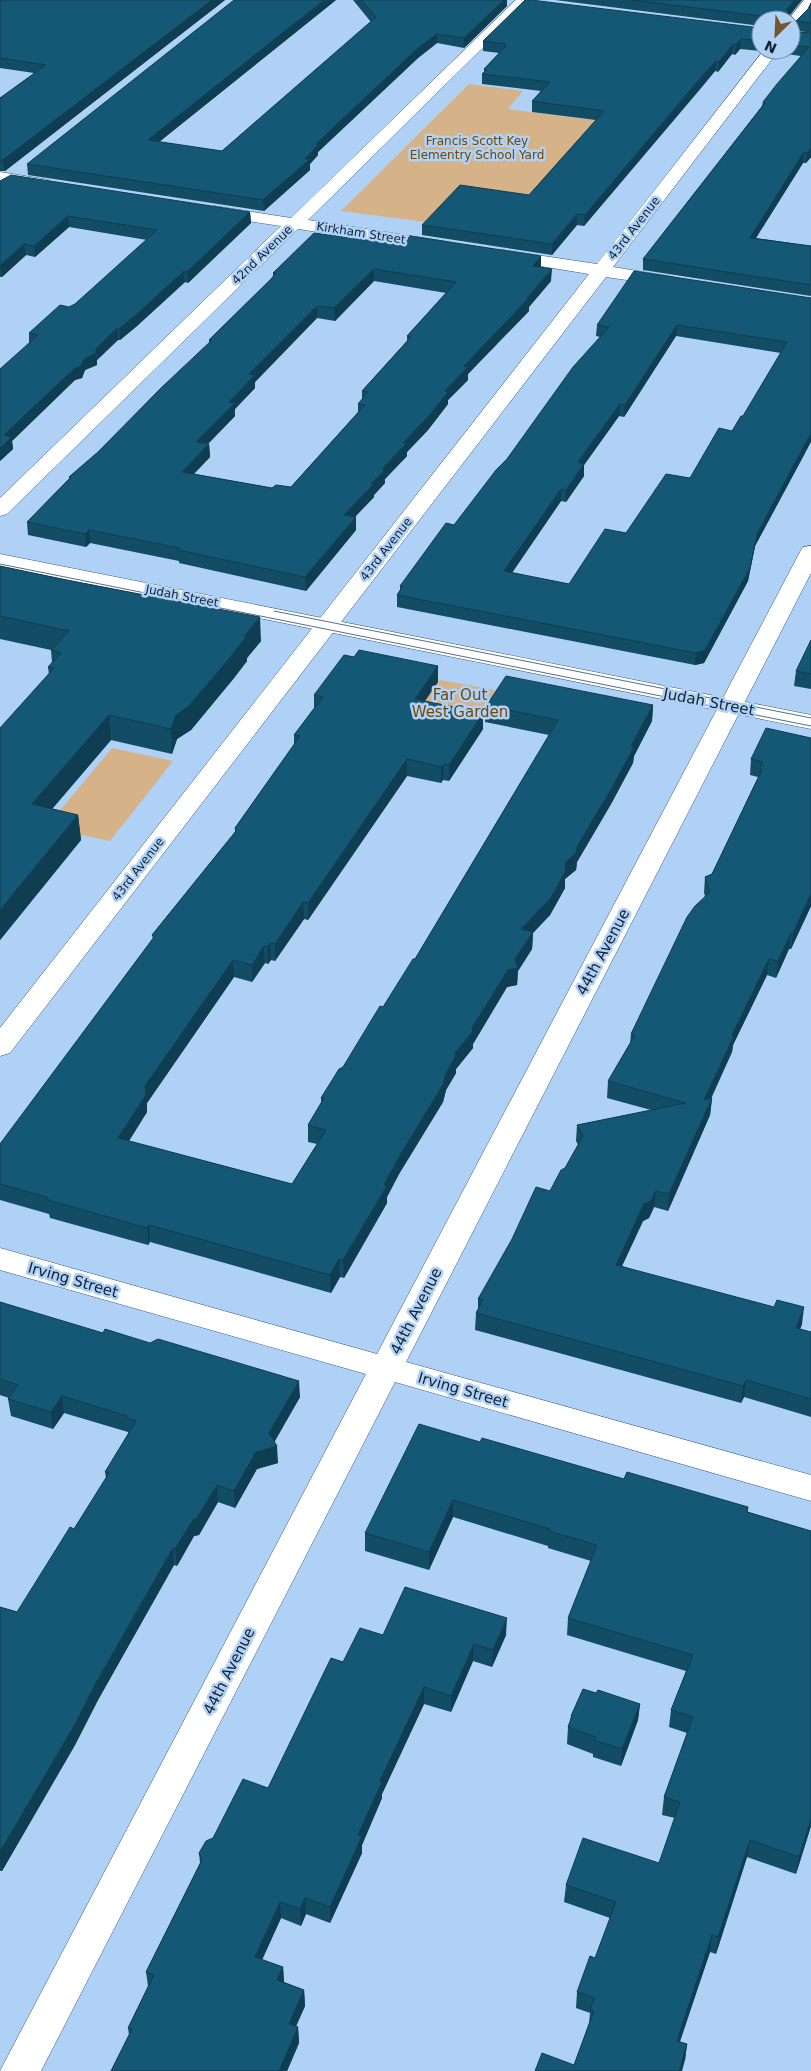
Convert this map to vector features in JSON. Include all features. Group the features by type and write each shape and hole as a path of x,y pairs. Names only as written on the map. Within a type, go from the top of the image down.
{"street":[{"path":"801,19 811,0"},
{"name":"42nd Avenue","path":"0,510 523,2"},
{"name":"43rd Avenue","path":"0,1047 764,60"},
{"path":"3,180 23,167"},
{"path":"3,180 57,186"},
{"name":"Kirkham Street","path":"202,209 458,248"},
{"path":"486,253 688,284"},
{"name":"44th Avenue","path":"20,2071 811,552"},
{"name":"Judah Street","path":"0,560 38,567 81,590 202,619 279,634 327,625 811,722"},
{"name":"Irving Street","path":"0,1259 811,1488"}],"green space":[{"name":"Francis Scott Key Elementry School Yard","path":"469,84 523,91 508,109 584,119 617,106 529,206 433,223 341,211"},
{"name":"Far Out West Garden","path":"440,680 495,690 472,727 406,713 428,696"},
{"path":"112,748 173,761 110,841 46,827"}],"building":[{"path":"0,0 212,0 3,160 0,160 0,98 46,65 0,58"},
{"path":"234,0 324,0 148,140 222,151 376,17 361,0 504,0 464,38 437,34 418,48 316,144 318,145 305,159 310,159 263,200 27,164"},
{"path":"525,0 751,27 751,40 741,39 736,45 733,44 719,62 716,61 585,215 577,214 552,244 422,225 460,185 529,195 604,111 532,101 550,82 482,74 486,70 484,69 506,46 504,46 506,44 483,41"},
{"path":"632,0 795,0 787,10 751,10 751,15"},
{"path":"811,3 811,23 801,22 801,16"},
{"path":"801,32 811,33 811,148 807,153 804,152 750,238 811,246 811,285 643,259 765,103 763,102 777,84 798,60 801,60 801,56 809,47 801,46"},
{"path":"11,175 250,212 187,272 184,271 136,315 119,329 117,328 96,349 96,353 84,359 81,366 74,369 4,435 12,437 0,448 0,369 38,335 29,333 60,305 69,307 75,304 157,230 68,216 34,246 24,244 0,266 0,181"},
{"path":"314,233 402,245 410,236 541,256 533,266 552,269 527,298 529,298 464,366 468,367 445,391 448,392 428,417 403,443 407,443 382,469 385,470 371,484 374,484 344,515 356,517 305,577 178,550 180,548 89,530 85,534 27,522 71,477 69,477 98,452 161,388 212,340 209,340 276,273 273,273","holes":["374,269 456,282 407,336 411,337 362,391 368,392 358,404 365,405 291,487 276,485 272,488 182,472 209,444 196,442 235,403 229,402 255,375 249,374 317,306 334,308"]},
{"path":"634,271 811,298 811,433 757,534 750,568 705,650 696,653 397,595 403,586 400,586 446,523 454,525 496,470 507,459 573,367 609,327 597,325","holes":["677,325 787,342 743,416 741,416 732,431 719,428 690,478 666,474 626,533 605,529 569,584 504,571 561,489 566,490 584,464 578,462 620,404 625,405"]},
{"path":"0,566 260,617 244,636 246,637 233,654 189,706 176,715 171,729 109,715 32,804 78,815 0,910 0,728 54,668 48,667 61,653 51,650 69,631 0,616"},
{"path":"811,640 811,674 796,671"},
{"path":"359,650 438,666 415,699 483,713 449,765 444,764 441,767 407,759 308,903 303,902 275,944 270,943 267,947 264,946 252,965 233,960 145,1086 146,1095 118,1138 292,1184 326,1130 308,1125 324,1098 321,1098 339,1069 343,1067 380,1006 383,1007 413,959 415,959 558,720 486,706 506,676 653,705 631,746 634,747 578,845 576,853 566,862 565,872 551,898 521,929 533,932 515,959 518,968 508,970 472,1028 473,1031 455,1053 456,1056 446,1073 443,1085 399,1157 384,1185 387,1186 343,1260 339,1259 330,1275 149,1225 147,1228 48,1200 47,1197 0,1184 0,1144 154,937 152,935 236,831 235,828 300,736 294,735 323,697 314,695 344,655 354,657"},
{"path":"766,728 811,738 811,894 778,961 769,959 732,1035 734,1036 704,1100 712,1098 669,1194 656,1191 651,1201 644,1204 616,1265 774,1307 777,1300 804,1307 796,1328 811,1332 811,1399 746,1380 743,1386 476,1313 483,1300 478,1299 512,1239 536,1187 550,1191 583,1136 577,1125 686,1103 608,1081 635,1035 631,1034 687,917 695,906 710,892 705,877 712,874 762,770 760,769 763,762 751,759"},
{"path":"0,1302 103,1333 105,1329 150,1343 158,1339 299,1381 269,1433 277,1446 256,1452 234,1491 217,1485 197,1518 193,1520 175,1549 173,1548 96,1683 73,1728 0,1852 0,1607 17,1612 70,1527 74,1529 109,1473 105,1472 136,1421 126,1418 127,1416 62,1396 51,1412 8,1399 18,1385 0,1379"},
{"path":"419,1424 480,1442 482,1438 624,1479 627,1472 748,1507 747,1512 811,1531 811,1819 799,1857 750,1840 718,1937 712,1935 677,2041 687,2044 679,2071 535,2071 542,2053 574,2065 594,2011 590,2009 595,1998 577,1992 590,1956 595,1958 616,1902 566,1885 583,1838 659,1863 680,1802 664,1797 693,1717 671,1710 693,1655 568,1618 597,1545 453,1500 429,1552 365,1533"},
{"path":"405,1587 507,1618 493,1650 474,1644 451,1696 424,1687 380,1781 382,1782 358,1835 362,1836 330,1907 305,1898 300,1909 280,1902 255,1957 283,1967 277,1980 304,1990 289,2024 298,2027 279,2071 111,2071 132,2029 128,2028 154,1975 146,1972 202,1860 199,1853 206,1841 213,1838 243,1779 268,1788 331,1658 343,1662 360,1628 383,1635"},
{"path":"583,1689 596,1693 598,1690 640,1704 622,1749 594,1740 596,1737 568,1727"}],"tram line":[{"path":"0,564 811,726"},
{"path":"274,611 811,718"}]}
